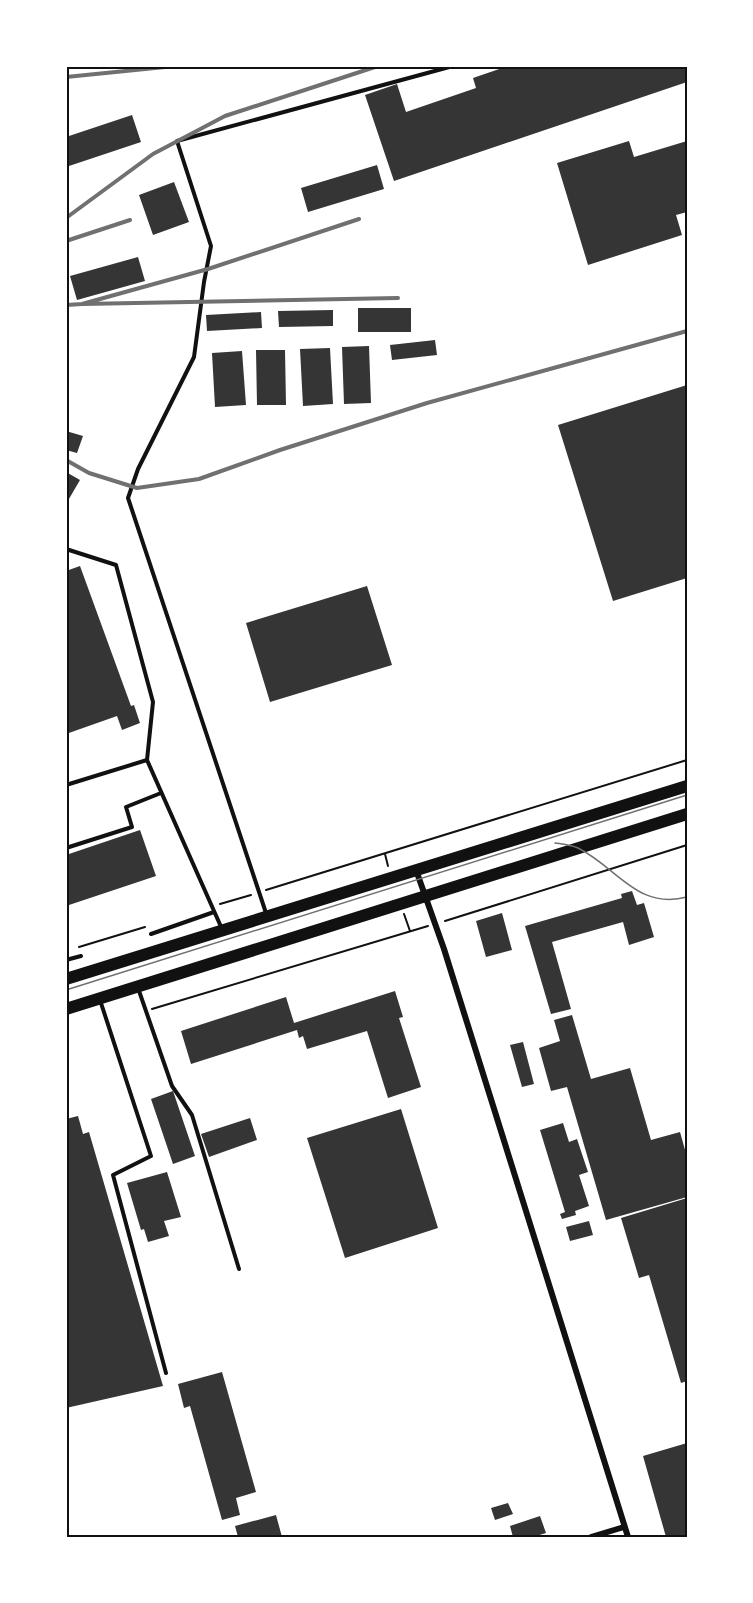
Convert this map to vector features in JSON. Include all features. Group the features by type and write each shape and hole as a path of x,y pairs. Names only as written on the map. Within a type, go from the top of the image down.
{"main road":[{"path":"66,979 687,786"},
{"path":"66,1010 687,814"}],"street":[{"path":"416,870 436,924 628,1537"},
{"path":"591,1537 624,1527"}],"lane":[{"path":"267,917 128,498 138,469 194,357 211,246 177,141 453,66"},
{"path":"66,549 116,565 153,702 147,760 222,931"},
{"path":"66,785 147,760"},
{"path":"66,848 132,827 126,807 161,793"},
{"path":"151,934 213,909"},
{"path":"66,960 81,956"},
{"path":"138,988 172,1086 192,1115 239,1269"},
{"path":"100,999 151,1156 112,1175 166,1373"}],"path":[{"path":"213,909 258,892 687,760"},
{"path":"146,1011 436,924 687,845"},
{"path":"77,948 144,927"}],"building":[{"path":"508,66 687,66 687,82 394,181 365,95 397,84 406,112 476,88 473,78"},
{"path":"132,115 141,142 66,167 66,137"},
{"path":"629,141 634,157 687,141 687,212 676,215 682,235 588,265 557,163"},
{"path":"377,165 384,189 308,212 301,188"},
{"path":"174,182 189,222 153,235 139,195"},
{"path":"138,257 145,281 77,300 70,276"},
{"path":"358,308 411,308 411,332 358,332"},
{"path":"333,310 333,326 279,327 278,311"},
{"path":"261,312 262,328 207,331 206,315"},
{"path":"435,340 437,355 392,360 390,345"},
{"path":"369,346 371,403 344,404 342,347"},
{"path":"330,348 333,404 303,406 300,349"},
{"path":"256,350 285,350 286,405 257,405"},
{"path":"242,351 246,405 215,407 212,353"},
{"path":"687,385 687,578 613,601 558,425"},
{"path":"66,431 83,436 77,453 66,450"},
{"path":"66,472 80,480 66,504"},
{"path":"80,566 131,706 134,705 140,723 122,730 117,716 66,734 66,571"},
{"path":"367,586 392,665 270,702 246,623"},
{"path":"140,830 156,876 66,906 66,855"},
{"path":"632,891 637,905 644,903 654,937 629,945 623,922 552,942 571,1009 551,1014 525,926 622,898 621,894"},
{"path":"502,913 512,950 486,957 476,921"},
{"path":"395,991 403,1017 399,1018 421,1087 388,1098 367,1031 307,1049 303,1036 299,1038 297,1030 191,1064 181,1031 286,997 294,1023"},
{"path":"572,1015 591,1079 630,1068 651,1140 680,1132 687,1157 687,1197 606,1220 567,1087 551,1091 539,1048 560,1041 554,1020"},
{"path":"523,1042 534,1084 522,1087 510,1045"},
{"path":"173,1091 195,1156 173,1164 151,1099"},
{"path":"401,1109 438,1228 345,1258 307,1138"},
{"path":"78,1116 83,1134 89,1132 163,1386 66,1408 66,1119"},
{"path":"250,1118 257,1140 209,1157 201,1134"},
{"path":"563,1123 569,1142 577,1139 588,1172 579,1175 589,1206 575,1211 576,1215 562,1219 560,1214 565,1212 540,1130"},
{"path":"167,1172 181,1217 164,1221 169,1236 148,1242 144,1229 141,1230 127,1183"},
{"path":"687,1198 687,1381 681,1383 649,1275 639,1278 621,1218"},
{"path":"589,1221 593,1235 570,1241 566,1227"},
{"path":"222,1372 256,1492 236,1498 240,1515 222,1520 190,1406 184,1408 178,1384"},
{"path":"687,1443 687,1537 666,1537 643,1456"},
{"path":"508,1503 513,1514 495,1520 491,1508"},
{"path":"276,1515 282,1537 238,1537 235,1526"},
{"path":"540,1516 546,1533 533,1537 513,1537 510,1526"}],"tram line":[{"path":"66,990 687,795"},
{"path":"555,843 578,848 629,885 654,898 687,897"}],"railway":[{"path":"66,77 175,66"},
{"path":"66,218 153,154 225,116 378,66"},
{"path":"66,305 82,304 208,269 359,219"},
{"path":"66,241 130,220"},
{"path":"82,304 398,298"},
{"path":"66,460 89,473 137,488 199,479 280,450 427,403 687,331"}]}
